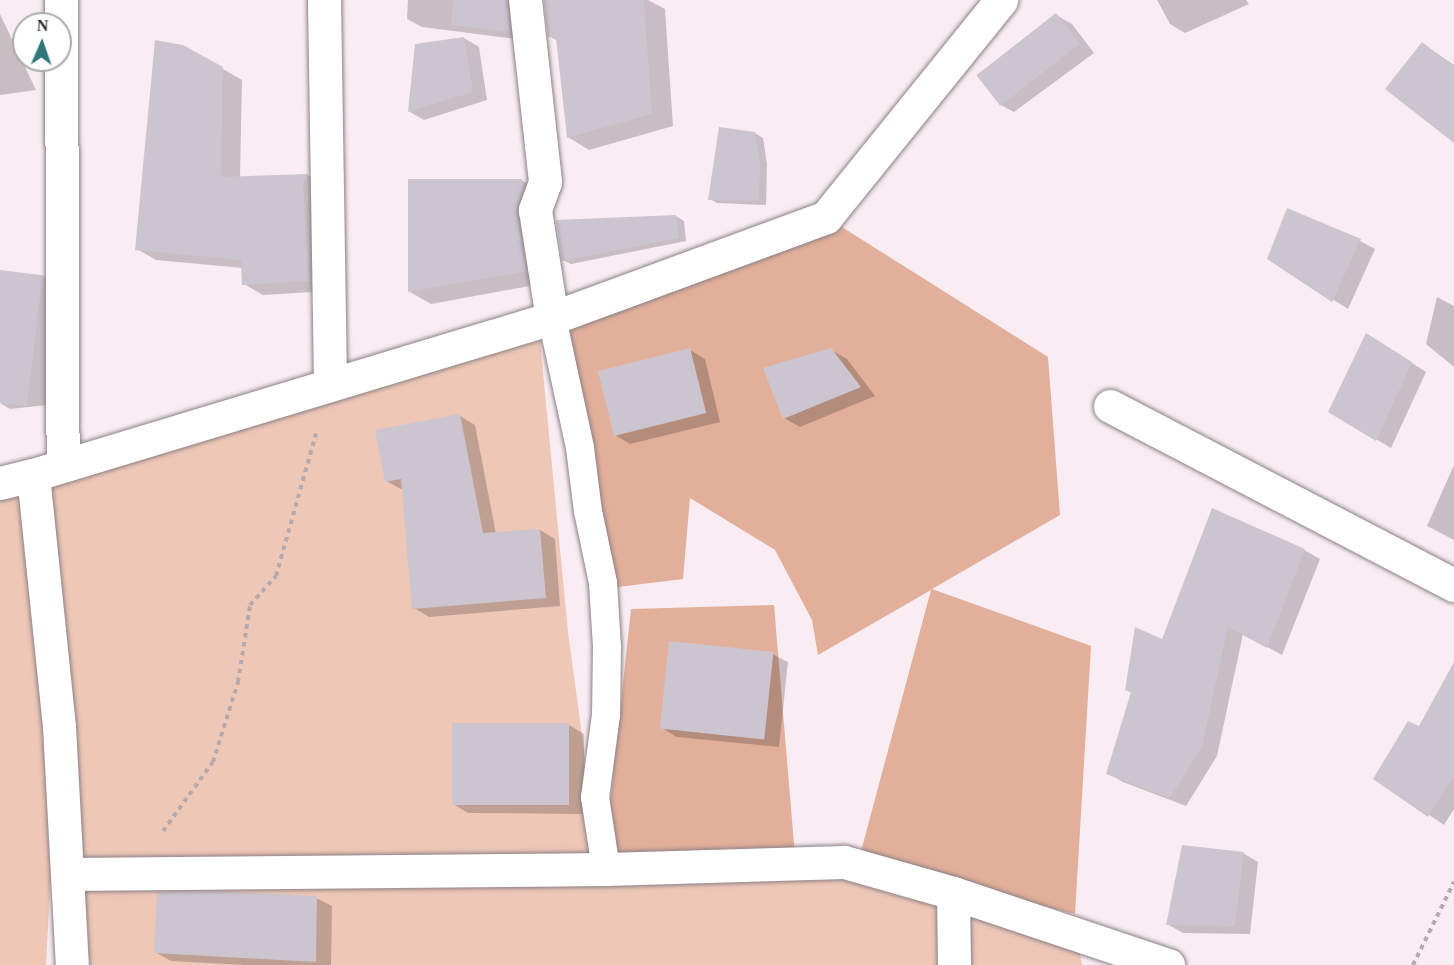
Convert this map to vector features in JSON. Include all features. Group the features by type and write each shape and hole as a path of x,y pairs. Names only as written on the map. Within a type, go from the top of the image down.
{"street":[{"path":"61,0 48,470 72,965"},
{"path":"324,0 330,384"},
{"path":"525,0 545,182 535,210 552,318"},
{"path":"0,483 552,318 826,217 1001,0"},
{"path":"1110,406 1454,585"},
{"path":"68,874 606,869 844,862 953,893 1168,965"},
{"path":"953,893 954,965"}],"lane":[{"path":"552,318 580,448 588,511 603,583 607,646 606,715 595,797 606,869"}],"path":[{"path":"134,874 213,762 238,682 250,605 276,576 330,384"},
{"path":"1413,965 1454,882"}],"shaded area":[{"path":"826,217 1048,357 1060,515 932,589 1091,646 1075,914 912,873 860,855 931,590 818,655 812,620 775,550 690,498 683,579 610,588 569,325"},
{"path":"540,341 568,632 600,868 788,871 869,880 1079,948 1082,965 73,965 58,735 46,965 0,965 0,483 330,384"},
{"path":"774,605 795,856 611,862 610,804 631,609"}],"building":[{"path":"453,0 507,0 510,32 451,25"},
{"path":"544,0 644,0 652,114 567,138 556,38 548,37"},
{"path":"1056,13 1080,44 1000,106 976,75"},
{"path":"464,37 473,92 408,112 415,44"},
{"path":"155,40 183,45 223,67 221,177 308,174 308,179 303,182 309,281 242,285 241,260 135,250"},
{"path":"1422,42 1454,67 1454,143 1385,89"},
{"path":"719,127 755,132 760,160 759,201 708,200"},
{"path":"408,179 522,179 523,189 516,213 526,271 408,292"},
{"path":"1287,208 1361,239 1332,302 1267,259"},
{"path":"676,215 679,238 562,261 556,220"},
{"path":"0,270 43,275 27,406 0,403"},
{"path":"1366,333 1412,362 1376,441 1328,412"},
{"path":"690,348 706,413 614,436 598,371"},
{"path":"831,348 861,387 783,419 763,368"},
{"path":"460,414 483,533 540,529 546,598 412,609 401,479 385,482 375,430"},
{"path":"1212,508 1305,549 1267,648 1228,627 1202,747 1170,798 1106,774 1131,692 1125,690 1135,627 1162,639"},
{"path":"669,641 773,652 764,739 660,729"},
{"path":"1454,662 1454,776 1428,817 1373,779 1408,721 1419,726"},
{"path":"452,723 569,723 569,805 452,805"},
{"path":"1182,845 1244,852 1235,926 1166,925"},
{"path":"212,891 317,896 316,962 154,953 157,892"}]}
